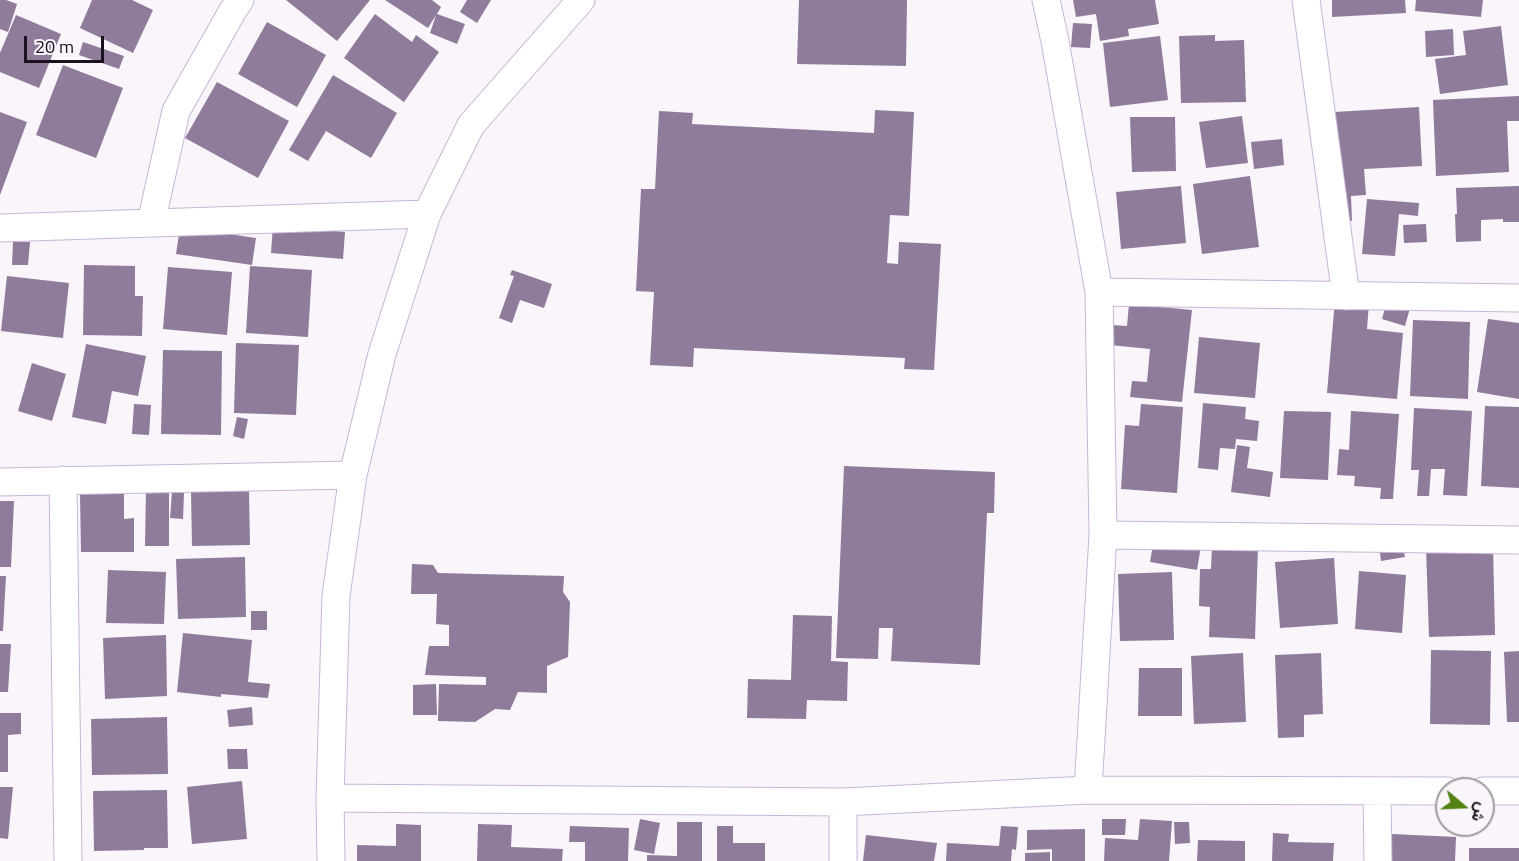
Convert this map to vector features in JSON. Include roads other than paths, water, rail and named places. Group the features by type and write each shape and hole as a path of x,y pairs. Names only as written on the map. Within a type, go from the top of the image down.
{"street":[{"path":"151,223 176,111 240,0"},
{"path":"331,861 330,798 336,596 353,475 382,354 427,214 471,125 582,0"},
{"path":"1046,0 1099,292 1102,535 1088,790"},
{"path":"1306,0 1346,296"},
{"path":"0,228 427,214"},
{"path":"1099,292 1519,298"},
{"path":"0,482 353,475"},
{"path":"63,480 68,861"},
{"path":"1102,535 1519,540"},
{"path":"330,798 843,802 1088,790 1435,791"},
{"path":"1377,791 1378,861"},
{"path":"1495,791 1519,791"},
{"path":"843,802 843,861"}]}
